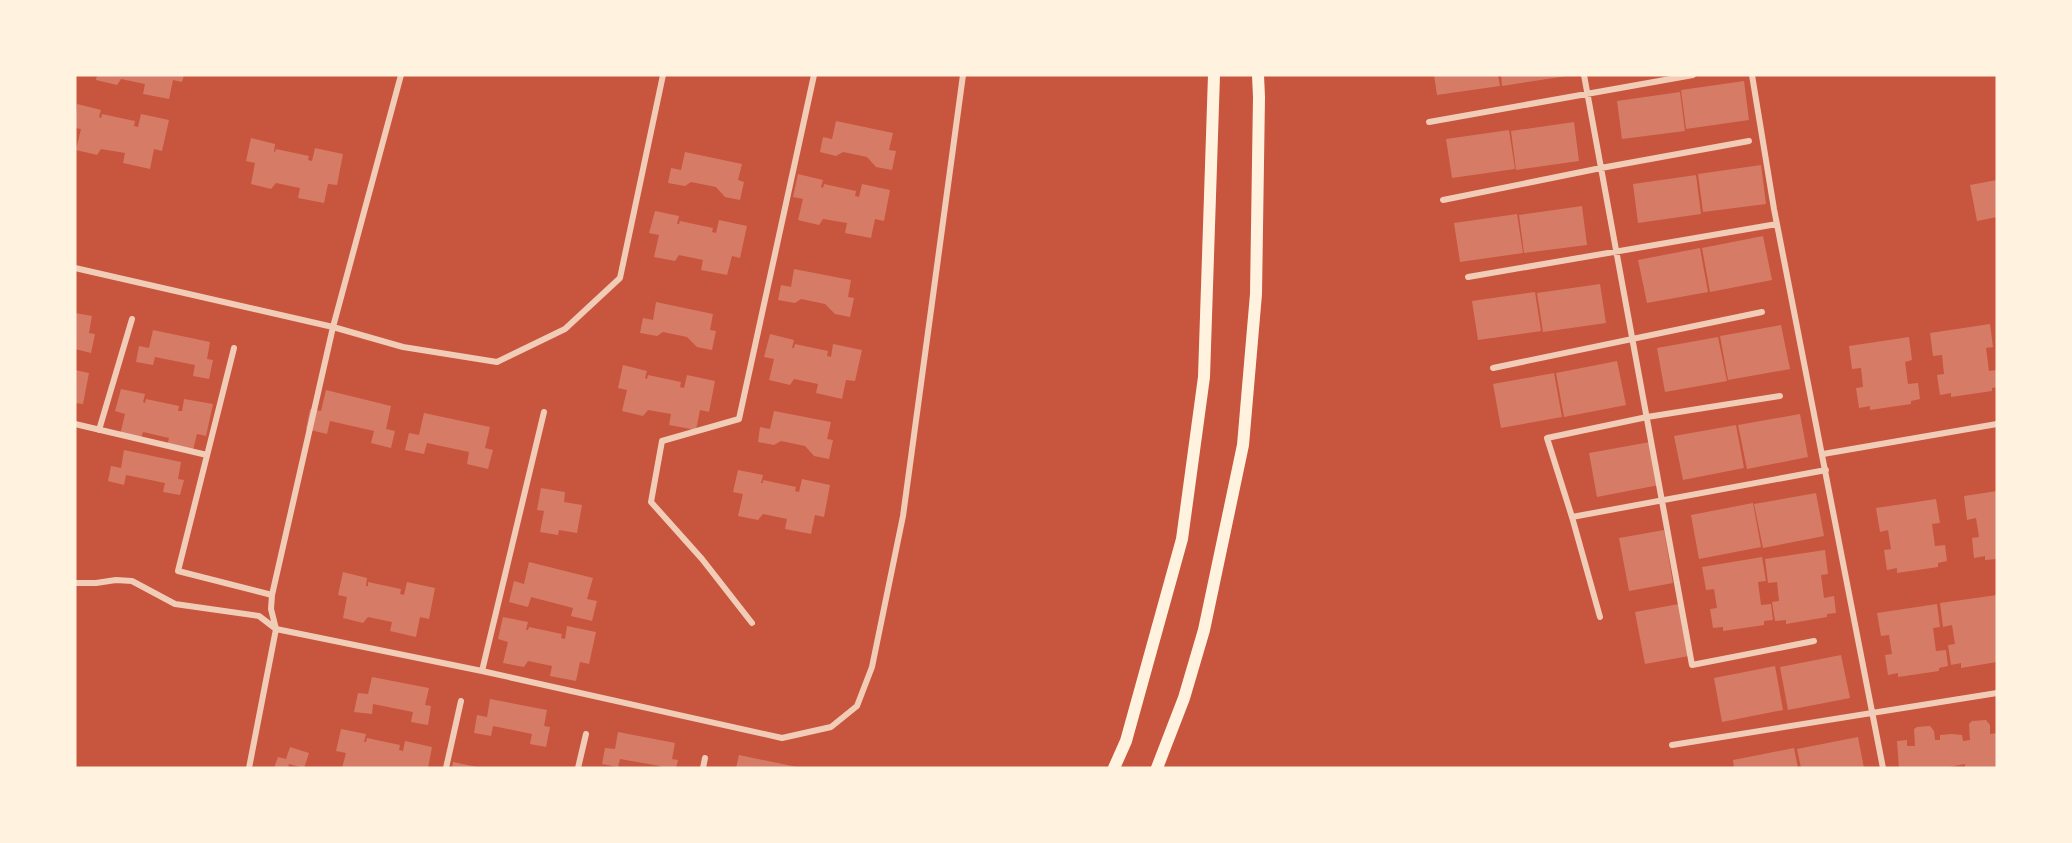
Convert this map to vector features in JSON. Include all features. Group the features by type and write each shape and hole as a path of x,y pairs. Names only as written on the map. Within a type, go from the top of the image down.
{"main road":[{"path":"1114,768 1126,741 1182,539 1204,377 1214,75"},
{"path":"1157,768 1184,698 1204,630 1243,445 1256,294 1258,75"}],"street":[{"path":"249,768 276,629 271,609 272,596 333,327 401,75"},
{"path":"75,268 333,327 403,347 497,362 565,329 620,278 663,75"},
{"path":"752,623 702,559 651,502 662,441 739,419 814,75"},
{"path":"75,583 132,581 175,604 259,616 276,629 482,671 782,738 831,727 857,706 872,667 903,516 963,75"},
{"path":"1584,75 1692,665 1814,641"},
{"path":"1429,122 1693,75"},
{"path":"1752,75 1777,225 1883,768"},
{"path":"1443,200 1749,141"},
{"path":"1468,277 1617,250 1777,225"},
{"path":"1493,368 1762,312"},
{"path":"99,430 132,319"},
{"path":"234,348 178,571 272,596"},
{"path":"1600,617 1547,438 1647,417 1780,396"},
{"path":"482,671 544,412"},
{"path":"75,424 207,455"},
{"path":"1823,454 1997,424"},
{"path":"1572,517 1826,471"},
{"path":"1672,745 1997,693"},
{"path":"446,768 461,701"},
{"path":"578,768 586,734"},
{"path":"703,768 705,758"}],"building":[{"path":"97,75 184,75 182,82 173,80 169,99 143,94 145,84 121,79 117,85 96,80"},
{"path":"1434,75 1498,75 1500,86 1437,95"},
{"path":"1501,75 1567,75 1567,76 1502,86"},
{"path":"1744,81 1749,120 1686,129 1681,90"},
{"path":"1680,92 1685,131 1622,139 1617,101"},
{"path":"77,104 101,110 99,117 101,118 102,114 135,121 134,126 138,127 141,114 169,120 162,151 154,149 150,169 123,163 125,153 101,149 97,155 76,150 81,129 75,128"},
{"path":"836,121 893,133 889,150 896,151 892,170 876,167 867,157 843,152 836,156 820,152 823,137 832,139"},
{"path":"1574,122 1579,161 1516,170 1511,131"},
{"path":"1509,130 1515,169 1452,178 1446,139"},
{"path":"251,138 275,144 274,152 276,149 309,156 308,160 312,161 315,148 343,154 337,185 328,184 324,203 298,198 300,188 276,183 271,189 251,184 255,163 246,161"},
{"path":"685,152 742,164 738,180 744,182 740,200 725,197 716,187 691,182 685,186 668,183 671,168 681,170"},
{"path":"1761,165 1766,204 1703,212 1698,174"},
{"path":"798,174 823,180 821,187 823,188 824,184 856,191 855,196 859,197 862,184 890,190 884,221 875,219 871,238 845,233 847,223 823,219 819,225 798,220 803,199 793,197"},
{"path":"1696,175 1701,214 1638,223 1633,184"},
{"path":"1997,180 1997,217 1977,221 1970,185"},
{"path":"1582,206 1587,245 1524,253 1519,215"},
{"path":"655,211 679,216 677,224 680,221 713,228 712,232 716,233 719,220 747,226 740,258 732,256 727,275 701,270 703,260 679,255 675,261 654,257 659,235 649,233"},
{"path":"1517,214 1523,253 1460,262 1454,223"},
{"path":"1763,236 1772,280 1710,292 1702,248"},
{"path":"1700,248 1708,292 1647,303 1638,260"},
{"path":"794,269 851,280 848,297 854,298 850,317 835,314 825,304 801,299 795,303 778,300 781,285 791,287"},
{"path":"1600,284 1606,323 1543,332 1537,293"},
{"path":"1535,292 1541,331 1478,340 1472,301"},
{"path":"656,302 713,314 710,330 716,331 712,350 697,347 687,337 663,332 657,336 640,333 643,318 653,320"},
{"path":"75,313 92,316 89,333 95,334 91,353 75,349"},
{"path":"1990,324 1993,347 1986,348 1989,371 1997,370 1997,387 1992,388 1992,391 1951,397 1951,393 1940,395 1937,375 1944,374 1942,355 1933,356 1930,333"},
{"path":"1781,325 1790,369 1728,380 1720,336"},
{"path":"153,330 210,342 207,359 213,360 209,379 193,376 195,365 155,357 153,365 136,362 139,346 149,348"},
{"path":"770,334 794,340 792,348 795,344 828,351 827,356 831,357 833,344 862,350 855,381 846,380 842,399 816,393 818,384 794,379 790,385 769,380 774,359 764,357"},
{"path":"1718,337 1727,381 1665,392 1657,348"},
{"path":"1909,337 1912,360 1905,362 1908,384 1918,383 1920,399 1911,401 1911,404 1870,410 1870,406 1859,408 1856,388 1863,387 1861,368 1852,369 1849,346"},
{"path":"1617,361 1626,405 1564,417 1556,373"},
{"path":"623,365 647,371 645,378 647,379 648,375 681,382 680,387 684,388 687,375 715,381 709,412 700,410 696,430 669,425 671,414 648,410 643,416 622,411 627,390 618,388"},
{"path":"75,370 89,373 83,404 75,403"},
{"path":"1554,373 1562,417 1501,428 1493,384"},
{"path":"121,389 145,394 143,402 145,403 146,399 179,406 178,411 182,411 184,399 213,404 206,436 197,434 193,450 167,445 169,438 143,432 141,439 120,435 125,414 115,411"},
{"path":"326,390 391,406 386,429 395,431 391,448 371,443 374,431 330,421 327,434 306,429 310,409 321,411"},
{"path":"774,411 831,422 827,439 833,440 829,459 814,456 805,446 781,441 774,445 758,442 760,427 770,429"},
{"path":"424,413 490,427 485,448 493,450 488,469 467,464 469,452 427,443 424,454 405,450 409,433 419,435"},
{"path":"1800,414 1808,457 1747,469 1738,425"},
{"path":"1736,425 1744,468 1683,480 1674,436"},
{"path":"1650,442 1659,485 1597,497 1589,453"},
{"path":"124,450 181,462 178,479 184,480 180,495 163,492 165,483 126,475 124,485 108,481 111,466 121,468"},
{"path":"738,470 763,475 761,483 763,480 796,487 795,491 799,492 802,479 830,485 824,517 815,515 811,534 785,529 787,519 763,514 758,520 738,516 743,494 733,492"},
{"path":"541,488 565,492 564,502 582,505 577,533 559,530 558,535 540,532 544,511 537,510"},
{"path":"1997,491 1997,559 1985,560 1985,556 1974,558 1972,538 1979,537 1976,518 1967,520 1964,496"},
{"path":"1816,493 1824,536 1763,548 1754,504"},
{"path":"1936,499 1940,523 1932,524 1935,546 1945,545 1947,561 1938,563 1938,567 1897,573 1897,568 1887,570 1884,550 1891,549 1888,530 1880,532 1876,508"},
{"path":"1753,503 1761,547 1699,559 1691,515"},
{"path":"1664,530 1673,583 1629,591 1619,538"},
{"path":"1825,550 1828,574 1821,575 1824,598 1834,596 1836,613 1827,614 1827,617 1786,624 1786,620 1775,621 1772,602 1779,601 1777,582 1768,583 1765,559"},
{"path":"1762,557 1766,581 1758,582 1761,605 1771,604 1773,620 1764,621 1764,625 1723,631 1723,627 1713,628 1710,609 1717,608 1714,589 1706,590 1702,567"},
{"path":"529,562 593,578 587,599 597,601 592,621 571,616 573,608 531,597 528,607 509,602 514,581 524,584"},
{"path":"343,572 367,578 366,586 368,582 401,589 400,594 404,595 407,582 435,588 429,619 420,617 416,637 390,631 392,622 368,617 363,623 343,618 347,597 338,595"},
{"path":"1997,595 1997,662 1961,668 1961,663 1951,665 1948,645 1955,644 1952,625 1943,627 1940,603"},
{"path":"1679,604 1689,656 1645,664 1635,612"},
{"path":"1937,604 1940,627 1933,628 1936,651 1946,650 1948,666 1939,668 1939,671 1898,677 1898,673 1888,675 1885,655 1892,654 1889,635 1881,636 1877,613"},
{"path":"503,617 528,622 526,630 529,627 562,634 561,638 565,639 567,626 596,632 589,664 580,662 576,681 550,676 552,666 528,661 524,667 503,663 508,642 498,639"},
{"path":"1841,655 1850,698 1788,710 1780,667"},
{"path":"1775,666 1783,710 1722,722 1714,678"},
{"path":"372,677 429,688 425,705 431,706 428,725 411,722 413,712 373,704 372,714 354,712 358,693 368,694"},
{"path":"490,699 547,710 544,726 550,727 546,747 530,744 532,734 493,726 491,736 474,733 477,715 487,717"},
{"path":"1986,720 1990,725 1990,734 1997,733 1997,768 1965,768 1965,764 1944,768 1899,768 1897,741 1907,740 1907,746 1915,746 1914,729 1917,727 1930,726 1934,731 1935,740 1940,740 1940,735 1952,734 1962,735 1963,741 1970,740 1969,724 1972,721"},
{"path":"341,729 366,734 364,742 367,738 400,745 399,750 403,751 405,741 432,747 428,768 342,768 346,753 336,751"},
{"path":"618,732 675,743 672,759 678,760 676,768 660,768 660,766 620,759 618,767 602,764 605,748 615,749"},
{"path":"1858,737 1864,768 1801,768 1797,749"},
{"path":"290,747 309,753 304,768 289,764 288,768 274,768 278,757 286,759"},
{"path":"1794,748 1798,768 1734,768 1733,760"},
{"path":"739,755 797,767 797,768 736,768"},
{"path":"453,762 477,767 477,768 452,768"}]}
